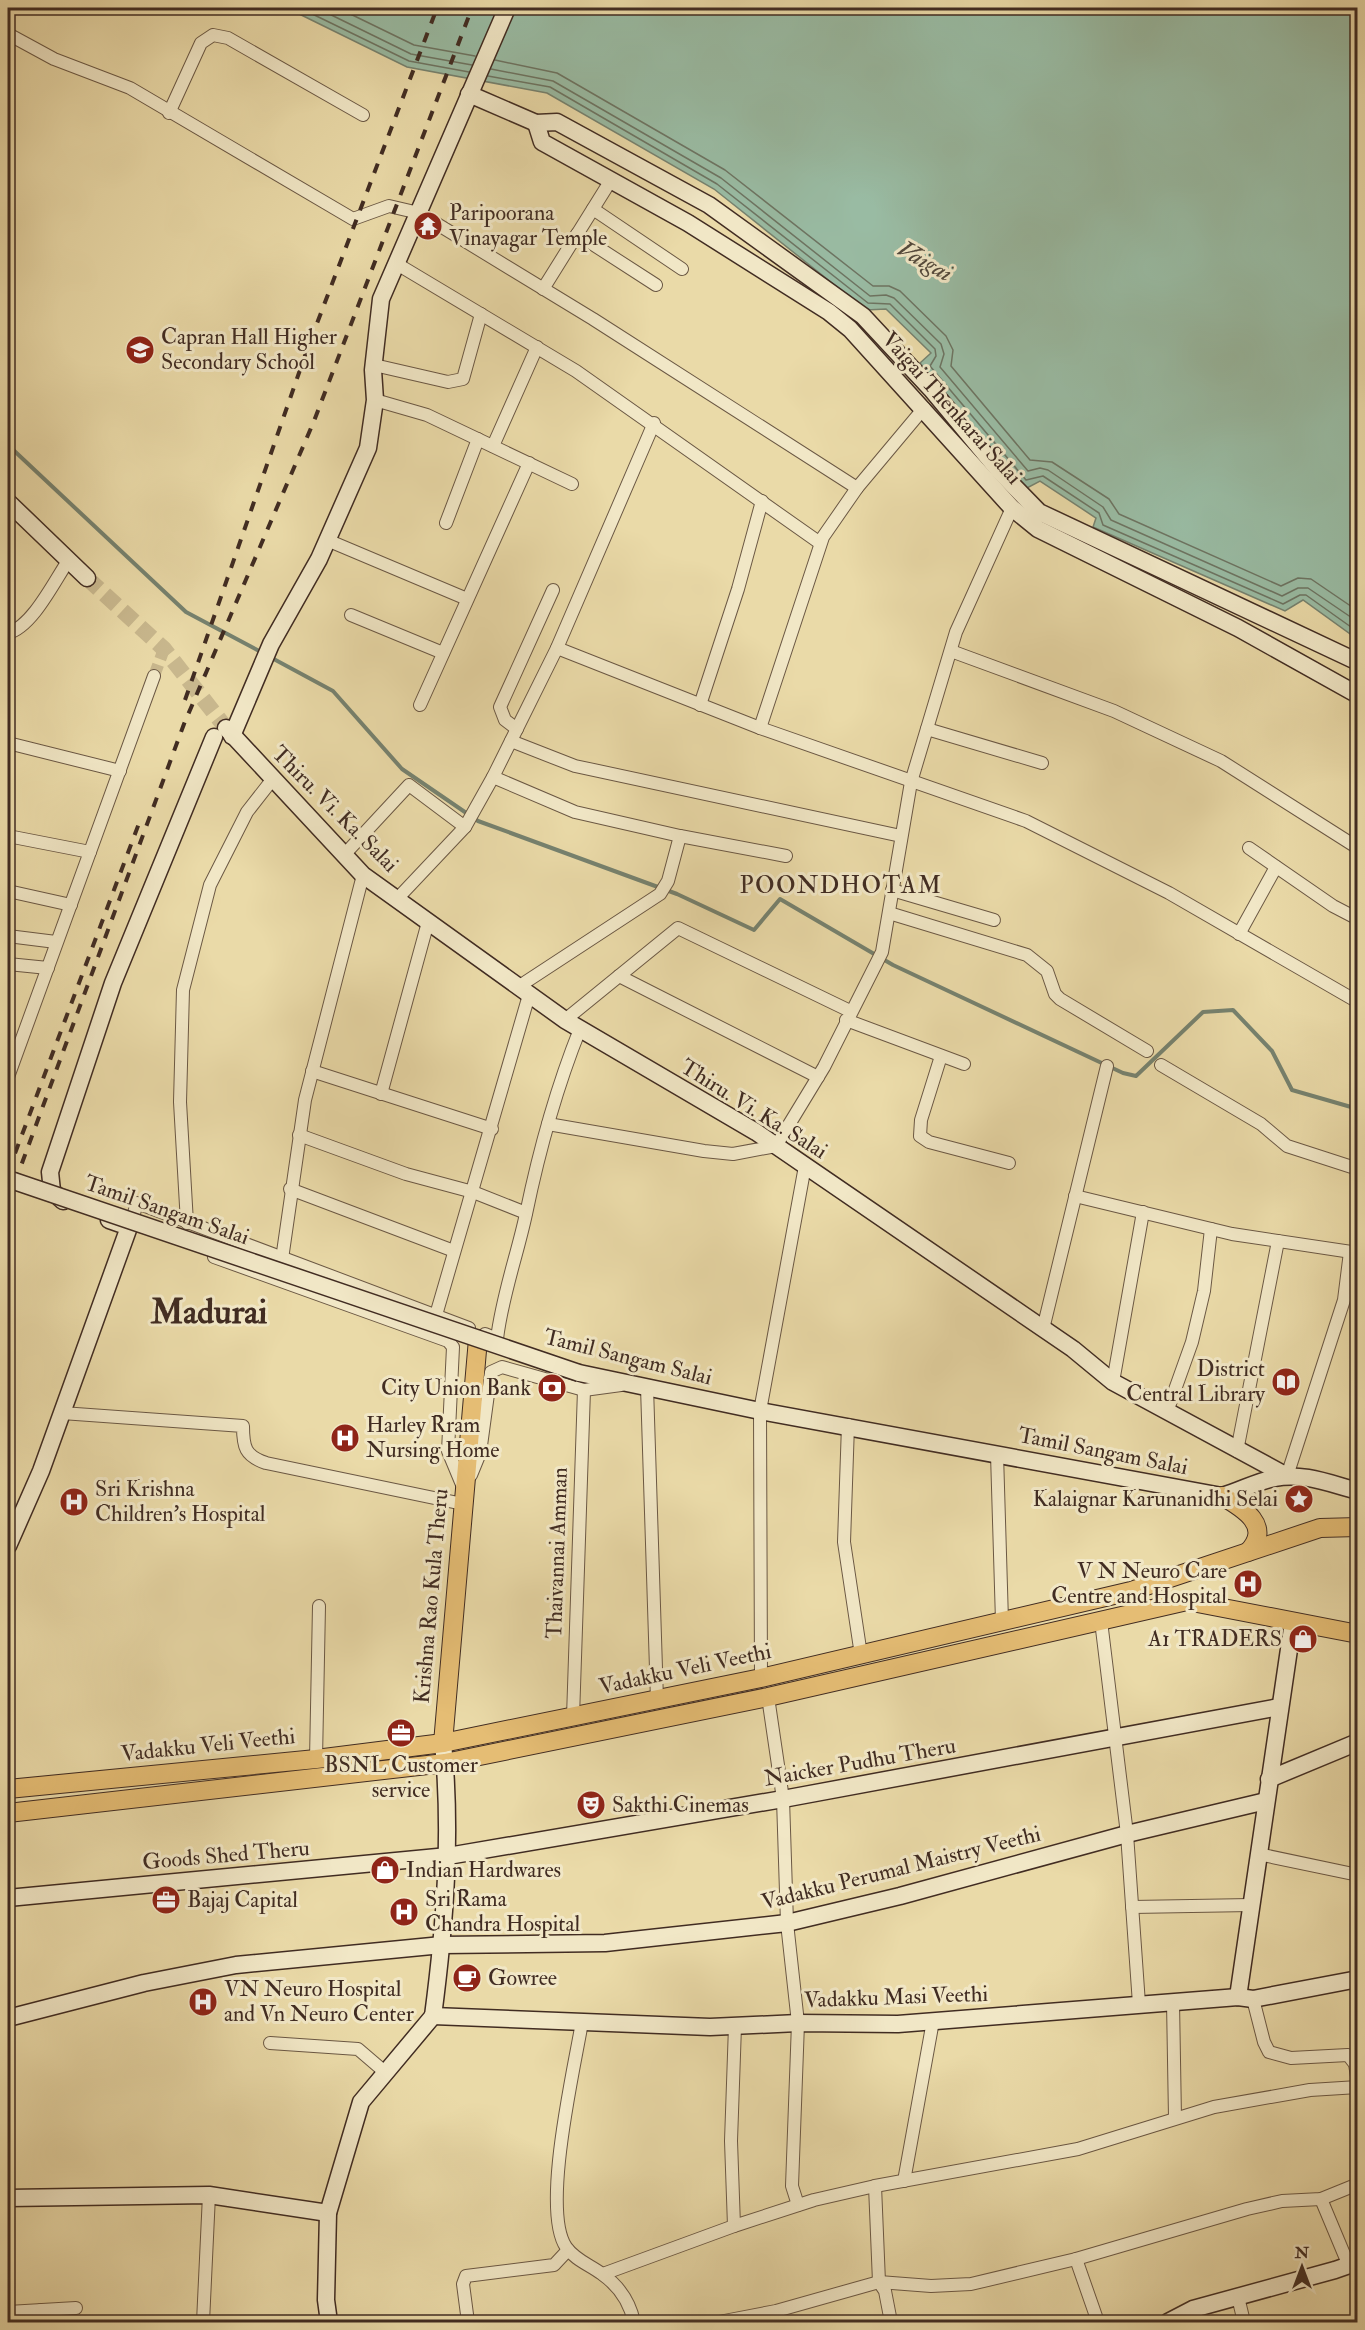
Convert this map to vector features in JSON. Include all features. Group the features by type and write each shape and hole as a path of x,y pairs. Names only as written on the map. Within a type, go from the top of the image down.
{"main road":[{"name":"Krishna Rao Kula Theru","path":"443,1743 478,1339"},
{"path":"1222,1496 1247,1511 1254,1520 1257,1529 1256,1544 1248,1552"},
{"name":"Vadakku Veli Veethi","path":"8,1789 316,1759 443,1743 657,1700 861,1655 1131,1591 1320,1528 1358,1527"},
{"path":"1190,1571 1185,1583 1187,1601 1358,1634"},
{"name":"Vadakku Veli Veethi","path":"8,1813 445,1763 768,1697 1187,1601"}],"street":[{"path":"8,13 10,8"},
{"path":"463,1497 448,1451 453,1347 448,1341 129,1227 58,1199 52,1191 51,1173 113,983 224,734 327,540 368,448 375,400 374,365 381,299 507,8"},
{"path":"8,34 54,59 130,88 353,219 389,206 419,213 857,488"},
{"path":"170,113 201,43 213,35 228,38 363,116"},
{"name":"Vaigai Thenkarai Salai","path":"471,90 536,123 556,122 709,205 863,316 1039,512 1358,662"},
{"name":"Vaigai Thenkarai Salai","path":"536,123 542,142 688,223 828,312 850,329 924,408 1012,508 1038,529 1238,628 1358,695"},
{"path":"543,289 611,180"},
{"path":"593,208 682,269"},
{"path":"577,234 656,285"},
{"path":"397,264 537,347 654,423 820,543"},
{"path":"374,365 448,382 463,379 481,314"},
{"path":"493,446 537,347"},
{"path":"375,400 428,415 572,484"},
{"path":"760,728 820,543 857,488 924,408"},
{"path":"397,899 465,827 493,777 557,648 654,423"},
{"path":"446,524 478,439"},
{"path":"420,705 529,463"},
{"path":"700,705 738,589 762,501"},
{"path":"8,502 87,578"},
{"path":"548,1124 704,1152 733,1154 776,1146 818,1077 879,958 911,782 951,651 1012,508"},
{"path":"327,540 467,599"},
{"path":"8,633 20,628 33,615 68,561"},
{"path":"517,729 505,720 500,707 553,590"},
{"path":"351,615 443,653"},
{"path":"557,648 760,728 1026,821 1169,893 1358,1002"},
{"path":"951,651 1114,711 1221,761 1358,848"},
{"path":"8,1077 154,676"},
{"path":"927,729 1042,763"},
{"name":"Thiru. Vi. Ka. Salai","path":"224,734 272,780 363,875 565,1020 776,1146 1043,1329 1113,1382 1287,1476"},
{"path":"511,741 575,766 902,836"},
{"path":"8,743 120,771"},
{"path":"493,777 574,812 680,837 786,856"},
{"path":"187,1223 180,1102 183,990 210,885 247,812 272,780"},
{"path":"344,855 409,785 465,827"},
{"path":"8,836 90,852"},
{"path":"436,1315 492,1129 524,991 660,894 668,881 680,837"},
{"path":"1249,848 1358,919"},
{"path":"1239,934 1276,867"},
{"path":"282,1259 290,1189 312,1071 363,875"},
{"path":"892,890 994,920"},
{"path":"8,891 71,905"},
{"path":"889,913 1027,955 1047,971 1055,994 1060,999 1147,1051"},
{"path":"381,1094 428,922"},
{"path":"565,1020 678,928 848,1015 963,1064"},
{"path":"8,936 56,942"},
{"path":"8,964 48,968"},
{"path":"619,976 818,1077"},
{"path":"8,1546 41,1471 137,1203 497,1339 501,1307 526,1213 530,1188 560,1082 580,1029"},
{"path":"941,1056 921,1120 920,1136 929,1142 1009,1163"},
{"path":"1161,1065 1261,1124 1287,1146 1358,1168"},
{"path":"1043,1329 1107,1066"},
{"path":"312,1071 492,1129"},
{"path":"299,1135 406,1174 473,1192 526,1213"},
{"path":"761,1678 760,1411 805,1166"},
{"name":"Tamil Sangam Salai","path":"8,1179 579,1373 760,1411 848,1425 1222,1496"},
{"path":"290,1189 454,1251"},
{"path":"1076,1196 1211,1229 1354,1252 1344,1300 1287,1476"},
{"path":"1113,1382 1143,1212"},
{"path":"1167,1412 1192,1342 1204,1290 1211,1229"},
{"path":"1237,1450 1278,1241"},
{"path":"463,1497 480,1454 490,1372 501,1367 584,1390 628,1384"},
{"path":"647,1387 657,1700"},
{"name":"Thaivannai Amman","path":"573,1717 584,1390"},
{"path":"62,1413 243,1426 243,1446 248,1454 266,1463 463,1497"},
{"path":"848,1425 844,1542 861,1655"},
{"path":"997,1454 1002,1621"},
{"path":"1222,1496 1272,1478 1287,1476 1358,1491"},
{"path":"316,1759 319,1606"},
{"path":"1101,1621 1117,1737 1127,1834 1139,2004"},
{"path":"603,2274 798,2205 874,2186 1078,2149 1175,2118 1268,2097 1358,2085 1355,2064 1348,2055 1291,2058 1269,2052 1246,1998 1251,1905 1293,1622"},
{"path":"768,1697 783,1799 787,1923 798,2023 792,2186 798,2205"},
{"name":"Naicker Pudhu Theru","path":"448,1856 783,1799 1279,1707"},
{"path":"1269,1779 1358,1742"},
{"path":"329,2322 326,2300 327,2213 362,2102 433,2016 442,1945 448,1856 443,1743"},
{"name":"Vadakku Perumal Maistry Veethi","path":"8,2018 144,1983 236,1965 442,1945 604,1943 787,1923 900,1896 1127,1834 1266,1801"},
{"path":"1258,1854 1358,1875"},
{"name":"Goods Shed Theru","path":"8,1899 448,1856"},
{"path":"1132,1907 1251,1905"},
{"name":"Vadakku Masi Veethi","path":"433,2016 735,2026 798,2023 898,2024 1139,2004 1246,1998 1358,1979"},
{"path":"1173,2002 1175,2118"},
{"path":"904,2181 933,2021"},
{"path":"582,2022 555,2189 558,2227 568,2250 581,2262 603,2274 620,2291 631,2308 634,2322"},
{"path":"734,2226 731,2141 735,2026"},
{"path":"270,2043 358,2049 386,2073"},
{"path":"719,2322 776,2311 879,2282 931,2286 971,2284 1076,2259 1247,2209 1281,2201 1321,2199 1358,2184"},
{"path":"874,2186 879,2282 885,2291 891,2322"},
{"path":"8,2198 209,2195 327,2213"},
{"path":"203,2322 209,2195"},
{"path":"1168,2322 1195,2316 1238,2297 1353,2264 1321,2199"},
{"path":"468,2322 463,2284 466,2276 554,2265 568,2250"},
{"path":"1076,2259 1098,2322"},
{"path":"1238,2297 1244,2322"},
{"path":"8,2312 41,2316 76,2308"}],"water":[{"name":"Vaigai","path":"287,8 1340,8 1357,16 1357,639 1303,600 1285,611 1093,527 1096,518 1040,481 1025,489 920,363 931,353 886,309 866,310 714,189 547,93 407,67"},
{"path":"1357,639 1357,652 1352,648"}],"waterway":[{"path":"8,445 186,612 263,653"},
{"path":"270,657 333,691 402,769 478,821 677,894 754,930 780,899 893,965 1123,1073 1136,1076 1203,1012 1233,1010 1272,1051 1292,1090 1358,1109"}],"tunnel":[{"path":"87,578 164,649 226,728"},
{"path":"154,676 164,649"}],"railway":[{"path":"185,700 308,347 437,8"},
{"path":"8,1201 184,724 314,421 472,8"},
{"path":"8,1172 141,818"}],"place":[{"name":"Paripoorana Vinayagar Temple","path":"428,226"},
{"name":"Capran Hall Higher Secondary School","path":"140,350"},
{"name":"District Central Library","path":"1286,1382"},
{"name":"City Union Bank","path":"552,1388"},
{"name":"Harley Rram Nursing Home","path":"345,1438"},
{"name":"Kalaignar Karunanidhi Selai","path":"1299,1499"},
{"name":"Sri Krishna Children's Hospital","path":"74,1502"},
{"name":"V N Neuro Care Centre and Hospital","path":"1248,1584"},
{"name":"A1 TRADERS","path":"1303,1639"},
{"name":"BSNL Customer service","path":"401,1733"},
{"name":"Sakthi Cinemas","path":"591,1805"},
{"name":"Indian Hardwares","path":"385,1870"},
{"name":"Bajaj Capital","path":"166,1900"},
{"name":"Sri Rama Chandra Hospital","path":"404,1912"},
{"name":"Gowree","path":"467,1978"},
{"name":"VN Neuro Hospital and Vn Neuro Center","path":"203,2002"}],"district":[{"name":"POONDHOTAM","path":"841,885"},
{"name":"Madurai","path":"209,1312"}]}
